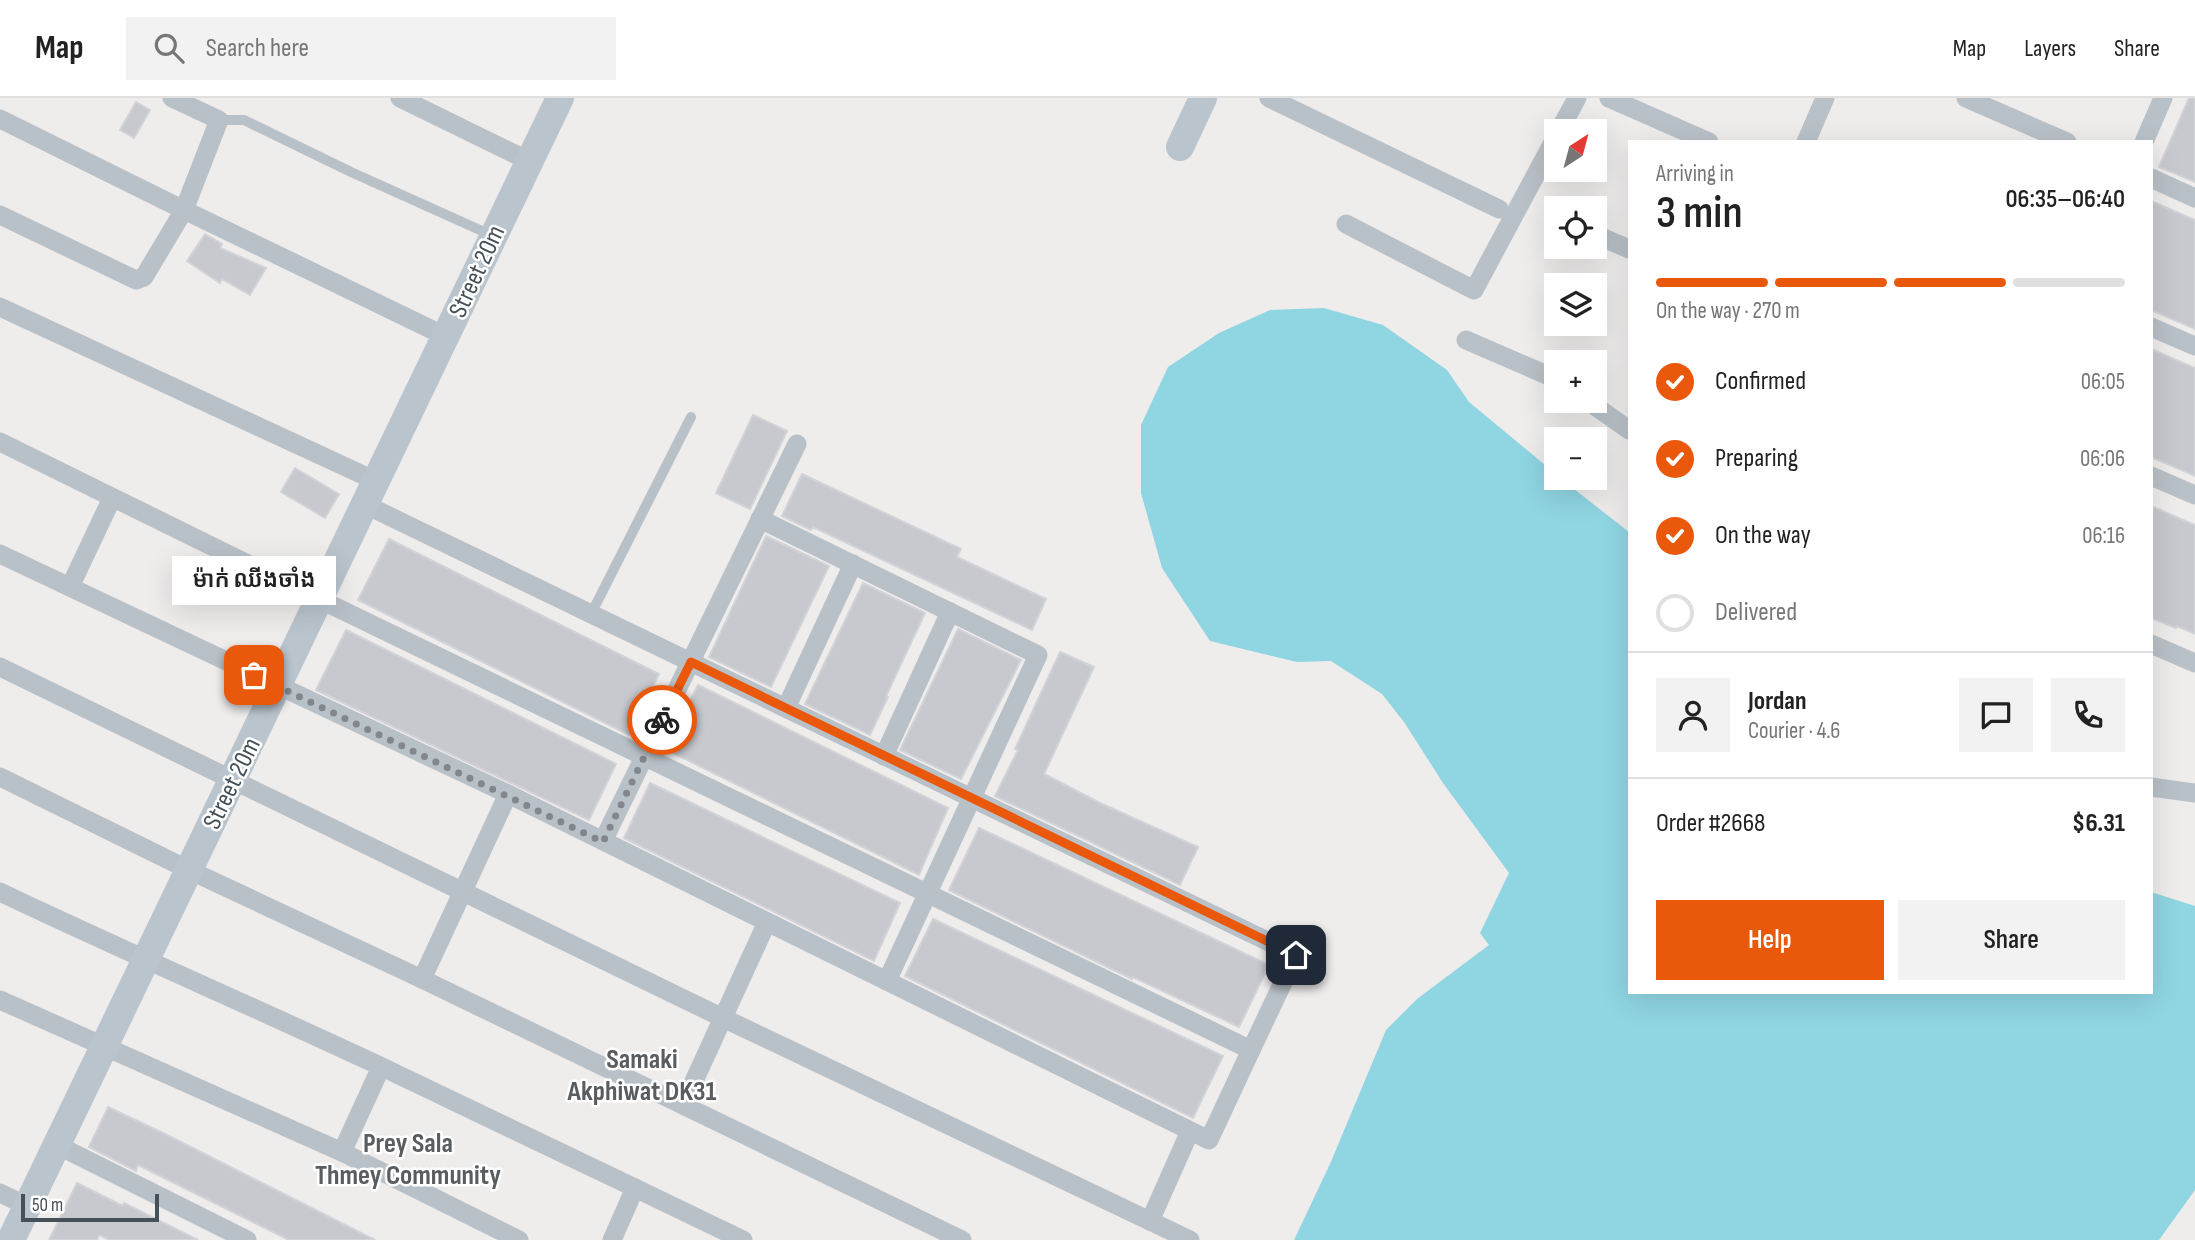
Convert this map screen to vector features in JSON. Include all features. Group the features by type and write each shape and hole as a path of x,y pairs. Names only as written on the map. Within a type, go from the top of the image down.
{"street":[{"path":"0,215 136,280 144,278 184,211 219,120 172,98"},
{"path":"400,98 529,161"},
{"name":"Street 20m","path":"11,1240 560,98"},
{"path":"1180,147 1203,98"},
{"path":"1269,98 1499,209"},
{"path":"1566,119 1577,98"},
{"path":"1609,98 1704,140"},
{"path":"1807,140 1825,98"},
{"path":"1966,98 2062,140"},
{"path":"2145,140 2163,98"},
{"path":"0,119 445,336"},
{"path":"1346,224 1474,289 1544,159"},
{"path":"2153,179 2195,198"},
{"path":"1607,240 1628,249"},
{"path":"0,307 370,493 591,614 1296,955 1209,1140 508,794 0,554"},
{"path":"2153,328 2195,346"},
{"path":"1466,340 1544,374"},
{"path":"1605,413 1628,429"},
{"path":"0,442 1251,1049"},
{"path":"603,842 797,444"},
{"path":"2153,477 2195,495"},
{"path":"70,587 112,498"},
{"path":"760,519 1038,655 887,981"},
{"path":"786,708 853,564"},
{"path":"884,755 950,612"},
{"path":"2153,645 2195,663"},
{"path":"0,667 723,1018 1190,1240"},
{"path":"0,777 962,1240"},
{"path":"2153,787 2195,793"},
{"path":"422,979 508,794"},
{"path":"0,892 145,961 215,990 381,1067 743,1240"},
{"path":"683,1105 767,922"},
{"path":"0,1000 342,1152 519,1240"},
{"path":"342,1152 381,1067"},
{"path":"1150,1221 1190,1131"},
{"path":"57,1145 247,1240"},
{"path":"612,1240 635,1188"},
{"path":"0,1193 27,1206"}],"lane":[{"path":"219,120 244,120 492,236"},
{"path":"591,614 691,417"}],"water":[{"path":"1324,308 1383,325 1447,370 1469,402 1544,464 1544,490 1575,490 1628,531 1628,994 2153,994 2153,893 2195,906 2195,1190 2159,1240 1294,1240 1330,1164 1386,1030 1417,999 1489,945 1480,933 1509,873 1382,694 1331,661 1297,662 1210,641 1162,568 1141,493 1141,425 1168,367 1219,333 1270,310"}],"building":[{"path":"2189,98 2195,98 2195,182 2159,167"},
{"path":"136,102 150,110 134,138 120,130"},
{"path":"2153,202 2195,220 2195,329 2153,311"},
{"path":"205,234 222,244 220,248 266,268 250,295 222,279 220,283 187,261"},
{"path":"2153,350 2195,368 2195,476 2153,458"},
{"path":"753,415 787,431 750,509 716,493"},
{"path":"295,468 339,494 325,518 281,492"},
{"path":"802,474 961,549 957,557 1046,599 1032,630 813,527 811,530 782,516"},
{"path":"2153,507 2195,525 2195,634 2177,626 2176,628 2153,619"},
{"path":"766,536 829,566 771,687 709,657"},
{"path":"389,539 659,674 629,735 358,600"},
{"path":"863,583 925,613 870,735 805,704"},
{"path":"958,629 1021,660 961,779 900,750"},
{"path":"346,630 616,764 589,820 316,690"},
{"path":"1060,652 1094,667 1044,774 1100,803 1198,847 1180,885 995,796"},
{"path":"698,685 948,808 919,875 665,749"},
{"path":"650,783 900,903 874,961 624,838"},
{"path":"979,828 1269,965 1239,1027 1133,977 1132,979 949,890"},
{"path":"933,919 1223,1056 1193,1118 905,976"},
{"path":"108,1107 375,1240 289,1240 138,1165 136,1171 89,1147"},
{"path":"77,1183 198,1240 110,1240 99,1235 97,1240 49,1240"}],"way so far":[{"path":"254,675 508,794 603,842 662,720"}],"place":[{"name":"ម៉ាក់ ឈីងចាំង","path":"254,675"}],"district":[{"name":"Samaki Akphiwat DK31","path":"642,1074"},
{"name":"Prey Sala Thmey Community","path":"408,1158"}],"route":[{"path":"662,720 691,662 1296,955"}]}
